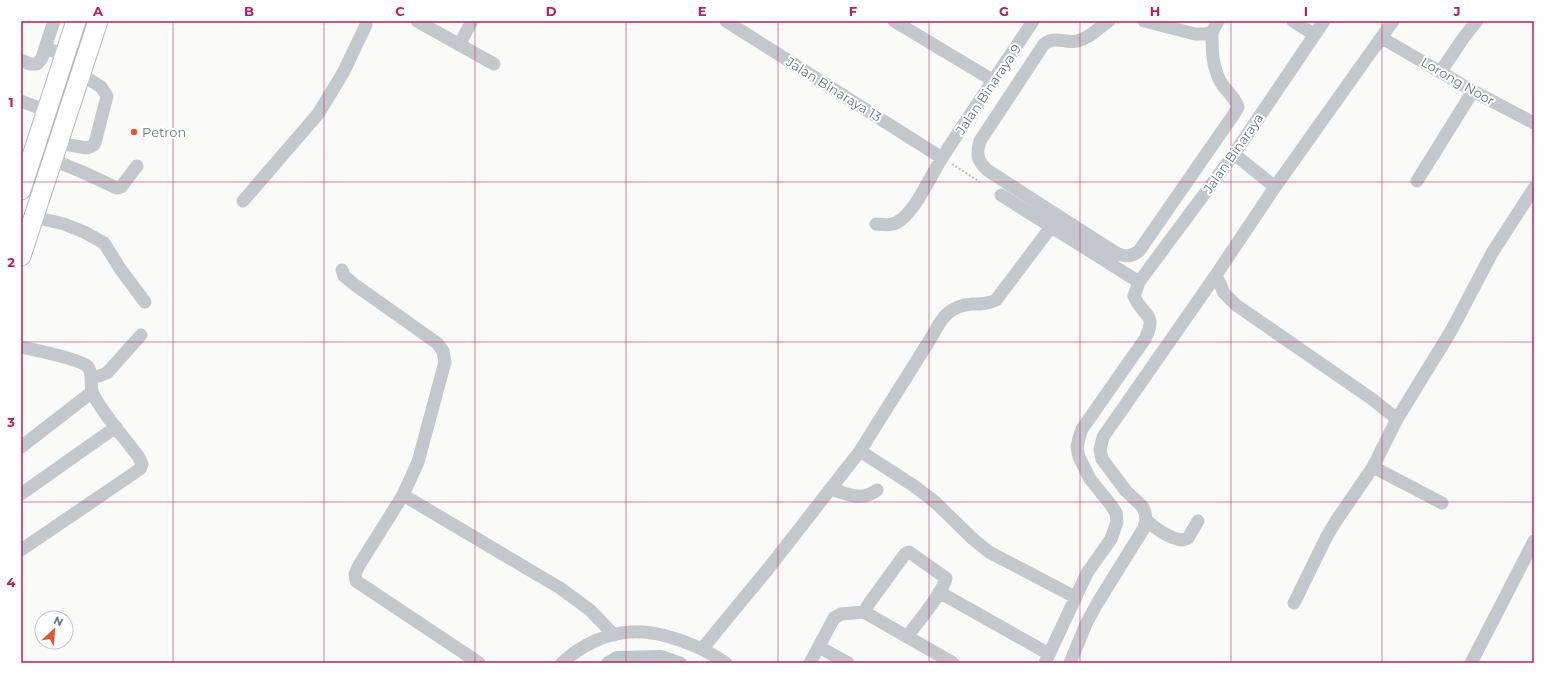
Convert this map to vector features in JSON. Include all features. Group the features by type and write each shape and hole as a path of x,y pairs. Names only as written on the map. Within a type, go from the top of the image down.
{"highway":[{"path":"21,190 76,21"},
{"path":"21,256 98,21"}],"street":[{"path":"21,60 30,64 37,64 42,58 54,21"},
{"path":"417,21 494,64"},
{"path":"459,45 472,21"},
{"name":"Jalan Binaraya 13","path":"726,21 942,158"},
{"path":"894,21 994,81"},
{"name":"Jalan Binaraya 9","path":"876,224 896,224 912,208 942,158 1033,21"},
{"path":"1109,21 1084,39 1069,42 1056,39 1044,44 980,141 978,157 980,164 987,170 1116,253 1125,257 1132,256 1139,251 1238,107 1236,100 1224,87 1215,68 1212,46 1215,26"},
{"path":"1144,21 1195,34 1204,34 1215,26"},
{"path":"1293,21 1315,35"},
{"name":"Jalan Binaraya","path":"1139,282 1234,154 1324,21"},
{"path":"1070,663 1098,602 1144,528 1146,520 1145,512 1142,506 1126,491 1102,459 1100,443 1103,437 1216,275 1275,187 1393,21"},
{"path":"1441,71 1464,36 1477,21"},
{"path":"243,202 318,114 343,73 364,22"},
{"name":"Lorong Noor","path":"1382,38 1473,91 1534,123"},
{"path":"45,48 65,55"},
{"path":"56,151 87,148 94,145 96,140 107,96 100,87 81,74"},
{"path":"1417,181 1473,91"},
{"path":"21,101 47,111"},
{"path":"56,151 80,171 117,188 121,187 137,166"},
{"path":"1234,154 1275,187"},
{"path":"1294,603 1336,521 1373,467 1397,419 1451,331 1492,253 1534,188"},
{"path":"939,592 1047,659 1087,573 1111,539 1117,522 1116,513 1090,479 1079,457 1077,447 1078,438 1145,339 1151,324 1149,318 1138,305 1134,296 1139,282 1001,195"},
{"path":"34,218 64,224 84,232 104,243 121,270 145,302"},
{"path":"702,649 768,569 860,451 940,320 951,309 963,305 990,303 996,300 1051,226"},
{"path":"342,270 344,276 355,285 437,343 443,352 445,362 418,462 403,495 358,567 355,574 356,582 479,663"},
{"path":"1216,275 1224,293 1236,305 1372,399 1397,419"},
{"path":"91,377 107,373 142,334"},
{"path":"21,347 78,361 88,368 91,377 92,392 99,405 142,462 142,466 21,550"},
{"path":"21,447 92,392"},
{"path":"21,494 116,427"},
{"path":"860,451 936,502 973,539 989,552 1075,597"},
{"path":"1373,467 1442,503"},
{"path":"831,489 862,498 877,490"},
{"path":"403,495 560,588 590,610 614,635"},
{"path":"1146,520 1169,536 1182,540 1188,538 1198,521"},
{"path":"1471,663 1534,541"},
{"path":"864,612 905,554 909,552 946,578 945,583 907,637"},
{"path":"810,663 834,618 841,614 864,612 952,663"},
{"path":"562,663 595,640 631,632 660,635 702,649 726,663"},
{"path":"819,647 848,663"}],"path":[{"path":"942,158 981,182"}],"waterway":[{"path":"607,663 617,657 661,656 681,663"}],"place":[{"name":"Petron","path":"134,132"}]}
